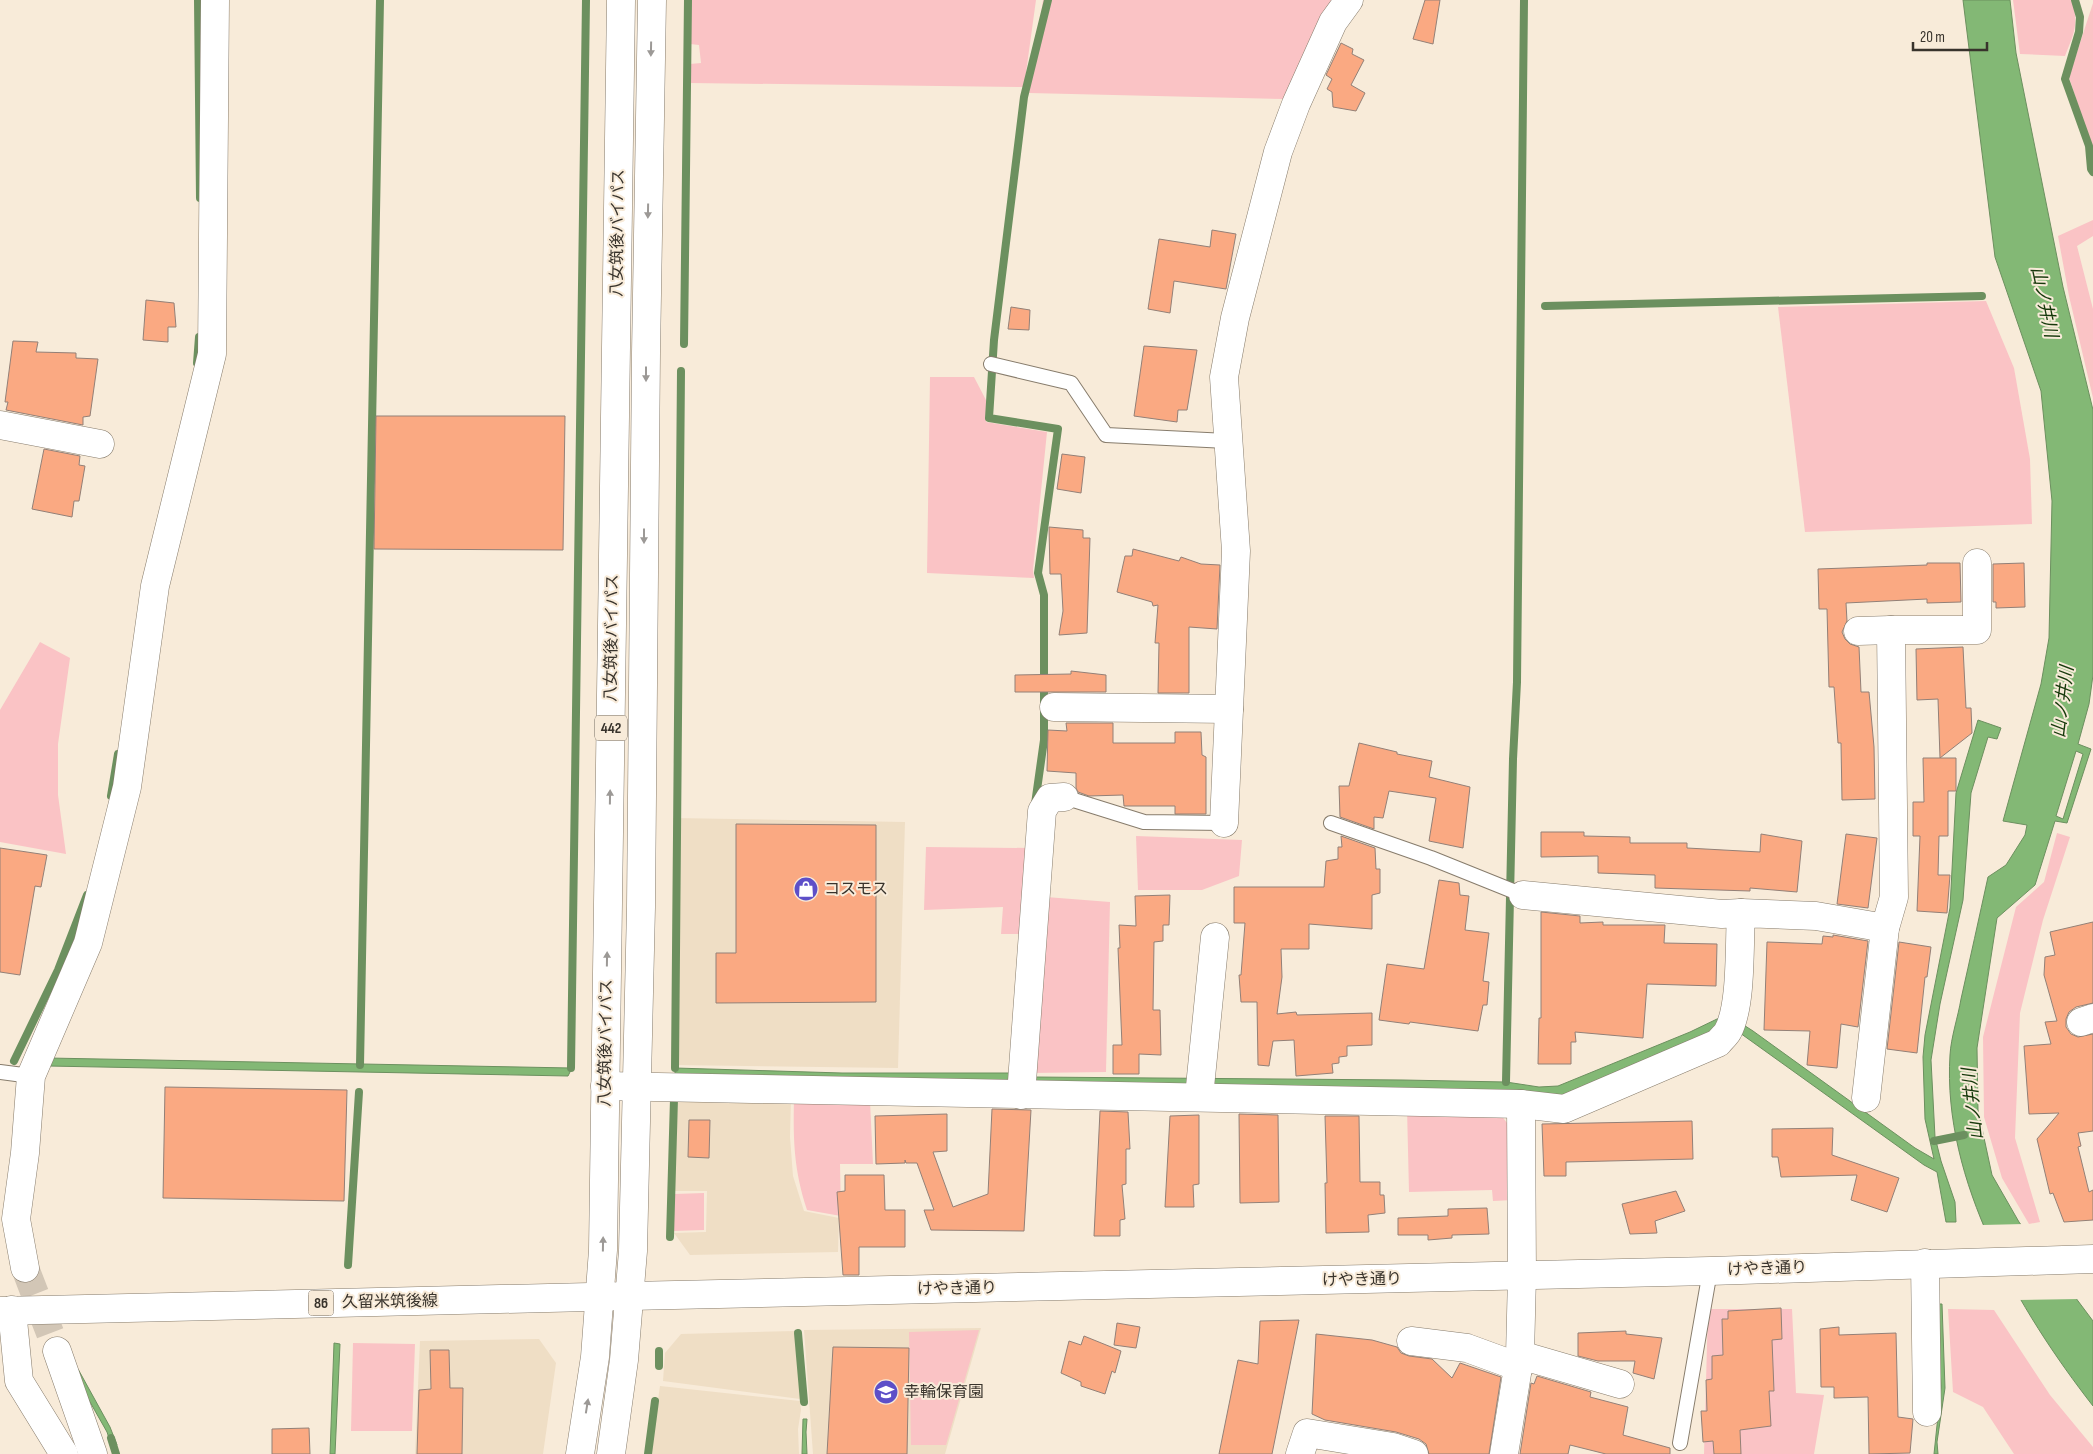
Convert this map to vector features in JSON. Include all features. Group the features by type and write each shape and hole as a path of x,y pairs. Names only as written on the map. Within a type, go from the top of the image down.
{"main road":[{"path":"25,1268 16,1218 25,1153 31,1076 88,943 127,787 155,586 212,354 215,0"},
{"name":"八女筑後バイパス","path":"580,1454 595,1357 604,1250 621,0"},
{"name":"八女筑後バイパス","path":"611,1454 630,1296 637,1088 641,907 646,363 652,0"},
{"path":"1224,823 1236,551 1224,377 1235,318 1278,152 1296,104 1333,22 1349,0"},
{"path":"0,425 100,444"},
{"path":"1858,631 1977,630 1977,563"},
{"path":"1866,1098 1886,928 1894,897 1891,630"},
{"path":"1054,707 1229,709"},
{"path":"1022,1085 1042,811 1050,798 1064,797"},
{"path":"1523,895 1722,914 1816,916 1886,928"},
{"path":"605,1086 637,1088 1022,1085 1200,1089 1521,1104 1564,1109 1718,1043 1731,1023 1737,985 1741,913"},
{"path":"1200,1089 1215,937"},
{"path":"1504,1454 1520,1361 1522,1276 1521,1104"},
{"name":"けやき通り","path":"630,1296 1522,1276 2083,1259"},
{"path":"1925,1264 1927,1412"},
{"name":"久留米筑後線","path":"4,1309 630,1296"},
{"path":"4,1309 19,1381 64,1454"},
{"path":"1411,1341 1467,1348 1620,1384"},
{"path":"57,1351 93,1454"},
{"path":"1300,1454 1307,1433 1393,1447 1414,1454"}],"lane":[{"path":"991,364 1071,383 1106,435 1227,441"},
{"path":"1064,797 1144,822 1224,823"},
{"path":"1331,822 1431,858 1523,895"},
{"path":"0,1072 31,1076"},
{"path":"1680,1443 1710,1271"}],"shaded area":[{"path":"691,0 1036,0 1024,87 690,83 690,64 701,63 699,45 690,44"},
{"path":"1043,0 1342,0 1283,99 1029,93"},
{"path":"2013,0 2072,0 2075,23 2065,56 2020,54"},
{"path":"2093,3 2093,152 2069,77"},
{"path":"2093,220 2093,236 2077,246 2093,309 2093,398 2069,296 2058,236"},
{"path":"1986,301 2014,368 2030,459 2032,524 1805,532 1778,307"},
{"path":"930,377 974,377 987,402 986,422 1047,432 1033,570 1034,578 927,573"},
{"path":"40,642 70,658 58,744 58,795 66,854 0,842 0,710"},
{"path":"673,818 905,822 898,1068 672,1065"},
{"path":"2057,833 2070,837 2043,920 2020,1013 2015,1138 2040,1222 2029,1224 2002,1178 1984,1117 1983,1037 2016,907 2044,882"},
{"path":"1136,836 1242,840 1239,876 1202,890 1138,890"},
{"path":"926,847 1029,848 1022,934 1001,934 1003,907 924,910"},
{"path":"1046,897 1110,902 1106,1072 1031,1073"},
{"path":"791,1097 790,1137 793,1176 804,1211 839,1218 838,1252 690,1255 674,1233 706,1232 707,1191 674,1191 678,1098"},
{"path":"794,1099 870,1101 873,1164 840,1164 841,1216 807,1210 799,1182 795,1155"},
{"path":"1407,1108 1498,1111 1516,1135 1514,1200 1493,1201 1492,1190 1409,1192"},
{"path":"704,1193 704,1230 673,1231 674,1194"},
{"path":"1708,1309 1792,1309 1796,1393 1824,1395 1814,1454 1704,1454"},
{"path":"1948,1309 1994,1310 2050,1395 2093,1447 2093,1454 2014,1454 1983,1407 1953,1392"},
{"name":"幸輪保育園","path":"981,1328 945,1454 813,1454 804,1330"},
{"path":"979,1330 946,1445 911,1445 909,1332"},
{"path":"795,1331 800,1399 663,1381 665,1353 681,1334"},
{"path":"539,1339 556,1363 543,1454 415,1454 420,1341"},
{"path":"353,1343 415,1344 412,1431 351,1431"},
{"path":"660,1386 800,1401 799,1454 650,1454"}],"water":[{"name":"山ノ井川","path":"1963,0 2010,0 2016,53 2063,287 2093,410 2093,675 2089,704 2078,744 2091,749 2067,823 2055,821 2035,885 1997,918 1977,1048 1978,1110 1992,1175 2019,1222 2093,1321 2093,1406 2038,1329 2013,1286 1991,1242 1972,1196 1959,1149 1951,1102 1950,1055 1952,1041 1988,877 2006,865 2025,835 2027,825 2003,821 2041,684 2049,638 2052,501 2041,391 1995,257","holes":["2076,751 2083,754 2063,819 2056,816"]},
{"path":"1978,720 2001,728 1997,739 1988,737 1971,793 1963,900 1940,1004 1931,1060 1935,1137 1955,1202 1956,1222 1946,1222 1937,1172 1924,1165 1740,1033 1562,1096 675,1080 675,1068 842,1073 1016,1073 1033,1077 1506,1082 1539,1087 1558,1086 1717,1019 1725,1018 1739,1022 1753,1031 1915,1148 1934,1159 1925,1119 1923,1057 1925,1035 1950,908 1956,793"},
{"path":"48,1058 571,1068 571,1070 568,1076 48,1066"},
{"path":"1937,1304 1942,1304 1945,1388 1937,1442 1938,1454 1934,1454 1941,1387"},
{"path":"334,1343 340,1344 335,1454 330,1454"},
{"path":"78,1369 110,1427 117,1445 112,1447 107,1432 73,1372"},
{"path":"803,1419 807,1419 807,1454 802,1454"}],"pier":[{"path":"2024,1224 2080,1299 2018,1300 2004,1277 1982,1225"}],"building":[{"path":"1425,0 1440,0 1433,44 1413,39"},
{"path":"1341,43 1353,49 1352,54 1364,60 1351,85 1365,93 1356,111 1333,107 1332,92 1327,89 1332,79 1326,75"},
{"path":"1212,230 1236,234 1226,289 1174,281 1170,313 1148,309 1159,239 1210,247"},
{"path":"146,300 174,303 176,327 168,327 168,342 143,340"},
{"path":"1011,307 1030,310 1029,330 1008,329"},
{"path":"13,341 38,342 36,352 76,353 76,358 98,359 90,416 83,417 83,425 6,410 8,402 5,402"},
{"path":"1144,346 1197,350 1187,410 1178,410 1177,422 1134,416"},
{"path":"376,416 565,416 563,550 374,549"},
{"path":"44,449 80,456 79,465 85,466 79,501 74,501 72,517 32,509"},
{"path":"1062,454 1085,457 1081,493 1057,489"},
{"path":"1049,527 1083,530 1083,538 1090,538 1087,633 1059,635 1063,611 1061,574 1050,574"},
{"path":"1133,549 1179,561 1181,557 1201,564 1220,565 1217,629 1189,627 1189,693 1158,693 1159,643 1155,643 1158,605 1153,606 1152,602 1117,592 1125,556 1132,556"},
{"path":"1927,563 1960,563 1961,602 1927,603 1927,599 1846,603 1847,621 1842,632 1850,644 1859,647 1861,692 1869,692 1874,747 1875,799 1842,800 1841,743 1838,743 1834,687 1829,687 1827,609 1819,609 1818,569 1927,565"},
{"path":"2024,563 2025,607 1996,608 1996,602 1993,602 1993,564"},
{"path":"1963,647 1966,708 1971,708 1972,733 1940,758 1938,699 1917,700 1916,649"},
{"path":"1071,671 1106,675 1106,692 1015,692 1015,675 1071,674"},
{"path":"1066,723 1113,723 1113,743 1175,743 1175,732 1201,732 1202,755 1206,757 1206,814 1175,814 1175,806 1124,806 1123,795 1089,796 1078,792 1076,788 1076,773 1047,771 1048,730 1067,731"},
{"path":"1359,743 1397,752 1397,754 1432,761 1429,777 1470,787 1463,848 1429,841 1436,798 1389,791 1383,818 1374,817 1374,829 1340,817 1339,786 1349,786"},
{"path":"1923,758 1956,758 1956,791 1948,791 1948,836 1939,836 1938,875 1950,875 1947,913 1917,911 1920,836 1913,836 1913,802 1924,802"},
{"name":"コスモス","path":"736,824 876,825 876,1002 716,1003 716,953 736,953"},
{"path":"1541,832 1584,832 1584,836 1630,837 1630,843 1687,843 1687,848 1760,852 1761,834 1802,841 1797,892 1750,888 1750,891 1655,888 1655,875 1598,873 1598,856 1541,857"},
{"path":"1846,834 1877,838 1868,908 1837,904"},
{"path":"1341,836 1375,848 1376,869 1380,869 1380,893 1372,895 1372,929 1309,924 1309,949 1281,949 1282,977 1277,1014 1296,1012 1297,1015 1372,1013 1372,1045 1347,1046 1347,1056 1339,1057 1339,1063 1332,1064 1333,1073 1296,1076 1294,1040 1273,1041 1269,1066 1258,1065 1257,1002 1241,1002 1239,975 1241,975 1245,923 1234,923 1234,887 1324,887 1326,861 1338,859 1338,847 1342,847"},
{"path":"0,848 47,855 41,887 35,886 20,975 0,972"},
{"path":"1439,880 1459,883 1460,895 1469,896 1465,930 1489,933 1483,981 1489,982 1487,1005 1483,1005 1478,1031 1379,1020 1387,964 1424,969"},
{"path":"1170,895 1169,925 1163,925 1163,941 1154,942 1153,1010 1160,1010 1161,1055 1139,1054 1139,1074 1113,1074 1113,1045 1122,1045 1118,948 1120,948 1119,925 1136,926 1135,896"},
{"path":"1541,912 1580,916 1580,923 1603,922 1603,925 1665,925 1664,943 1717,944 1716,986 1647,984 1643,1038 1575,1032 1576,1042 1571,1042 1571,1064 1538,1064 1539,1018 1541,1018"},
{"path":"2093,922 2093,1003 2076,1007 2069,1012 2066,1019 2066,1027 2071,1034 2078,1037 2093,1034 2093,1131 2078,1133 2081,1146 2078,1147 2089,1192 2093,1190 2093,1220 2064,1222 2053,1193 2050,1194 2037,1139 2059,1113 2029,1114 2024,1046 2051,1044 2045,1022 2057,1021 2044,975 2045,957 2055,955 2050,932"},
{"path":"1833,935 1868,941 1858,1027 1841,1024 1837,1068 1807,1065 1810,1031 1764,1030 1767,942 1822,944 1823,936 1833,937"},
{"path":"1899,942 1931,947 1927,977 1925,977 1917,1053 1887,1049"},
{"path":"165,1087 347,1090 344,1201 163,1198"},
{"path":"992,1109 1031,1110 1024,1231 931,1230 924,1210 934,1210 917,1163 906,1163 905,1160 905,1163 876,1164 875,1116 947,1114 947,1151 933,1152 953,1207 988,1194"},
{"path":"1100,1111 1128,1112 1130,1149 1126,1149 1126,1184 1122,1185 1125,1219 1120,1220 1120,1236 1094,1236"},
{"path":"1239,1114 1278,1115 1279,1202 1240,1203"},
{"path":"1199,1115 1199,1184 1193,1185 1194,1207 1165,1207 1170,1116"},
{"path":"1325,1116 1359,1116 1360,1182 1380,1182 1380,1195 1384,1195 1385,1213 1368,1215 1369,1232 1326,1233"},
{"path":"689,1120 710,1120 709,1158 688,1157"},
{"path":"1692,1121 1693,1159 1566,1162 1566,1176 1544,1176 1542,1124"},
{"path":"1833,1128 1832,1155 1899,1178 1887,1212 1851,1200 1857,1175 1781,1177 1778,1157 1772,1157 1772,1129"},
{"path":"845,1175 884,1175 885,1210 905,1210 905,1247 859,1247 859,1275 843,1275 837,1192 845,1191"},
{"path":"1676,1191 1685,1211 1655,1221 1657,1233 1630,1234 1622,1204"},
{"path":"1487,1208 1489,1234 1452,1235 1452,1238 1428,1240 1428,1235 1398,1235 1398,1218 1448,1216 1448,1209"},
{"path":"1781,1308 1782,1339 1772,1340 1774,1391 1769,1391 1771,1426 1740,1430 1741,1454 1714,1454 1713,1441 1703,1442 1701,1411 1707,1411 1706,1380 1712,1379 1712,1356 1723,1355 1722,1319 1728,1319 1728,1311"},
{"path":"1299,1320 1272,1454 1219,1454 1238,1360 1258,1364 1260,1321"},
{"path":"1117,1323 1140,1327 1136,1348 1114,1345"},
{"path":"1839,1327 1839,1335 1896,1333 1898,1417 1913,1419 1910,1453 1869,1454 1868,1397 1834,1398 1834,1387 1821,1387 1820,1329"},
{"path":"1626,1331 1626,1334 1662,1338 1654,1379 1633,1373 1635,1361 1598,1361 1578,1356 1578,1333"},
{"path":"1316,1334 1372,1340 1397,1347 1401,1353 1409,1356 1432,1359 1452,1378 1460,1363 1501,1377 1489,1454 1429,1454 1426,1444 1419,1439 1396,1432 1325,1420 1312,1414"},
{"path":"1084,1336 1121,1351 1115,1373 1112,1371 1105,1394 1081,1386 1081,1382 1061,1373 1069,1341 1081,1345"},
{"path":"833,1347 909,1348 907,1454 827,1454"},
{"path":"430,1350 449,1350 450,1388 463,1388 462,1454 417,1454 419,1390 431,1389"},
{"path":"1537,1376 1591,1392 1590,1397 1628,1407 1623,1435 1670,1448 1670,1454 1606,1454 1570,1445 1568,1454 1520,1454 1531,1383 1534,1384"},
{"path":"309,1428 310,1454 272,1454 272,1429"}],"waterway":[{"path":"198,0 200,198"},
{"path":"360,1065 380,0"},
{"path":"571,1068 586,0"},
{"path":"684,344 688,0"},
{"path":"1035,804 1044,740 1044,595 1038,573 1058,429 989,418 994,340 1024,97 1048,0"},
{"path":"1506,1082 1513,759 1517,682 1524,0"},
{"path":"2075,0 2080,17 2079,32 2065,79 2089,146 2091,169 2093,172"},
{"path":"1545,306 1982,296"},
{"path":"197,363 199,337"},
{"path":"675,1068 681,371"},
{"path":"111,796 118,754"},
{"path":"14,1061 58,970 87,895"},
{"path":"348,1265 359,1092"},
{"path":"670,1237 674,1099"},
{"name":"山ノ井川","path":"1934,1141 1964,1135"},
{"path":"798,1333 804,1402"},
{"path":"659,1351 659,1366"},
{"path":"648,1454 655,1401"},
{"path":"111,1438 116,1454"}],"tunnel":[{"path":"25,1268 57,1351"}],"place":[{"name":"コスモス","path":"806,889"},
{"name":"幸輪保育園","path":"886,1392"}]}
